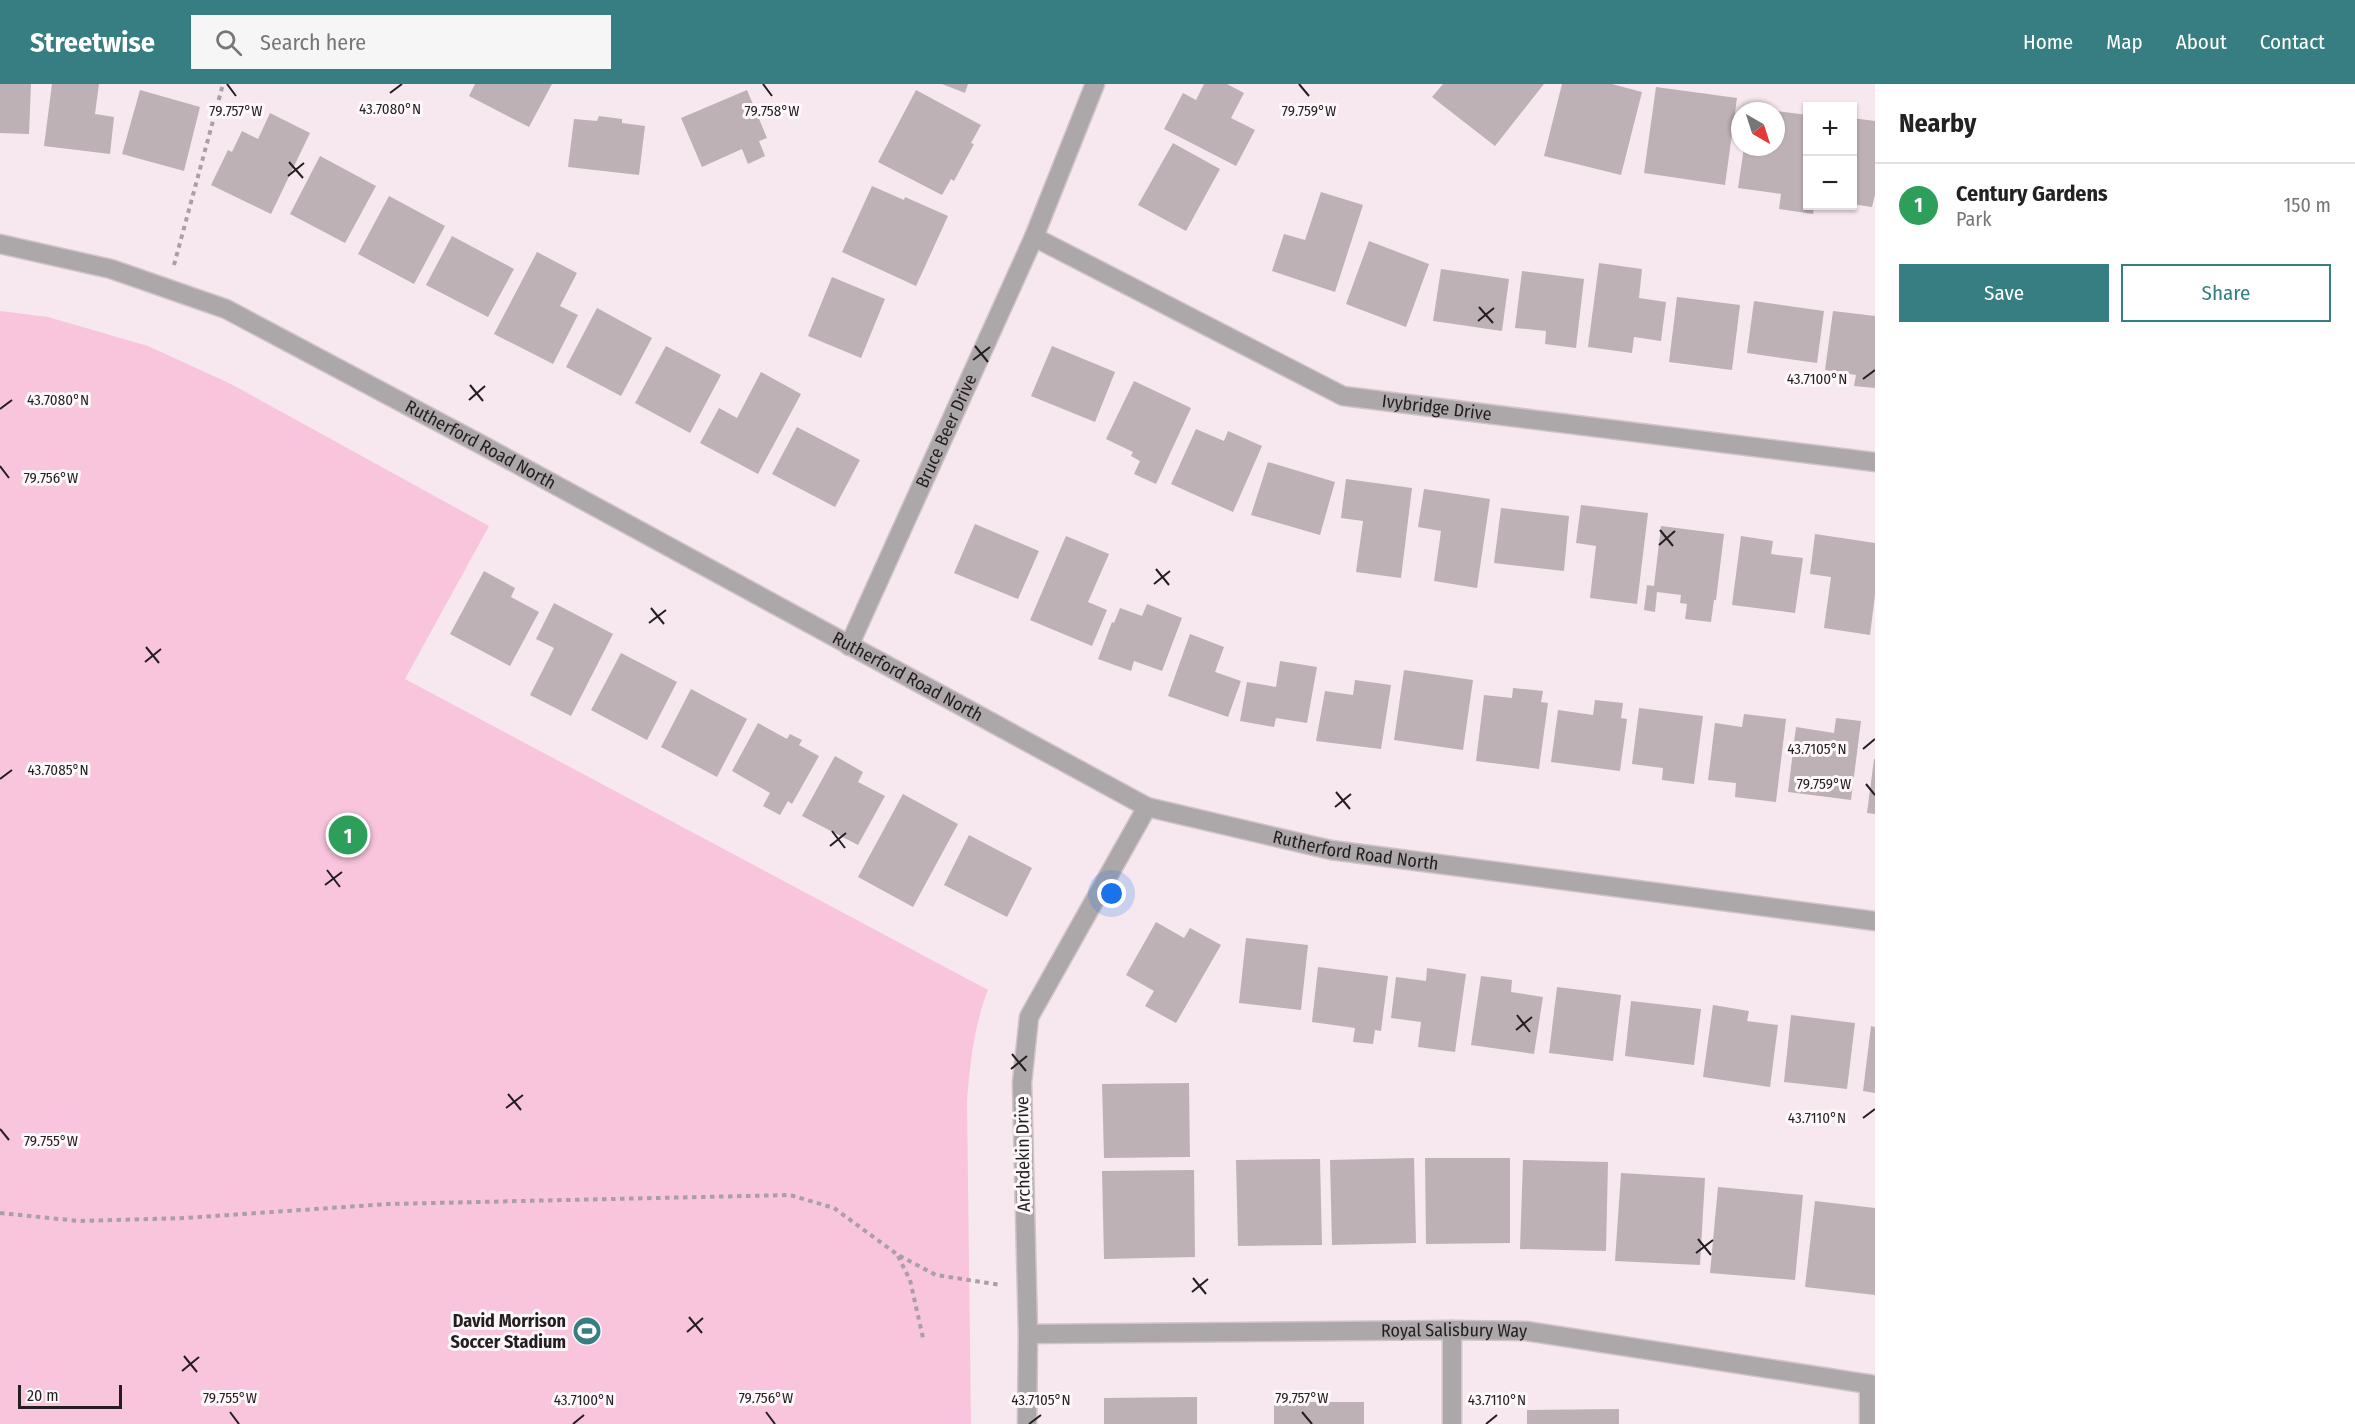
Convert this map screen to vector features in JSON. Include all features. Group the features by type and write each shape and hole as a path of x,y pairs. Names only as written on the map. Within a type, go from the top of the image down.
{"street":[{"name":"Bruce Beer Drive","path":"849,646 1034,237 1095,84"},
{"name":"Ivybridge Drive","path":"1034,237 1343,396 1875,462"},
{"name":"Rutherford Road North","path":"0,244 111,269 226,309 482,445 1147,807 1331,850 1875,921"},
{"name":"Archdekin Drive","path":"1028,1424 1022,1083 1029,1017 1147,807"},
{"path":"1452,1330 1452,1424"},
{"name":"Royal Salisbury Way","path":"1028,1334 1526,1331 1872,1384"},
{"path":"1869,1424 1872,1384"}],"path":[{"path":"167,289 223,84"},
{"path":"0,1213 79,1221 186,1218 388,1204 790,1195 834,1208 898,1255 936,1275 1027,1289"},
{"path":"898,1255 910,1280 923,1338"}],"shaded area":[{"path":"0,311 48,317 148,346 231,384 489,526 405,679 988,990 976,1031 967,1101 971,1424 0,1424"}],"building":[{"path":"0,84 31,84 29,134 0,133"},
{"path":"52,84 99,84 95,114 114,117 110,154 44,146"},
{"path":"475,84 552,84 529,127 469,96"},
{"path":"942,84 968,84 965,93"},
{"path":"1204,84 1227,84 1244,93 1231,118 1255,130 1236,166 1164,129 1183,93 1196,100"},
{"path":"1443,84 1544,84 1495,146 1432,97"},
{"path":"1562,84 1612,84 1642,92 1621,175 1544,156"},
{"path":"1656,87 1737,98 1736,102 1731,102 1731,142 1725,185 1644,173"},
{"path":"140,90 200,107 184,171 122,154"},
{"path":"747,90 767,138 759,141 765,156 748,164 742,149 702,167 681,118"},
{"path":"916,90 981,125 971,143 974,144 954,181 951,179 942,195 878,162"},
{"path":"1785,112 1803,114 1803,210 1814,210 1813,214 1779,209 1781,194 1738,188 1743,156 1785,156"},
{"path":"270,113 310,133 271,214 211,185 228,150 232,152 242,131 258,139"},
{"path":"599,116 622,119 622,123 645,126 639,175 568,167 574,119 597,121"},
{"path":"1857,119 1875,121 1875,195 1872,207 1857,205"},
{"path":"1173,143 1220,169 1186,231 1138,205"},
{"path":"320,156 376,186 345,243 290,214"},
{"path":"872,186 904,200 905,197 948,216 916,286 842,252"},
{"path":"1321,192 1363,205 1335,292 1272,271 1284,234 1305,240"},
{"path":"389,196 445,226 414,284 358,254"},
{"path":"452,236 514,269 488,317 426,285"},
{"path":"1369,241 1429,264 1406,327 1346,304"},
{"path":"537,252 577,273 560,306 578,315 553,364 494,334"},
{"path":"1599,263 1642,269 1639,298 1666,302 1661,341 1634,337 1632,353 1588,347"},
{"path":"1441,269 1509,279 1502,331 1433,321"},
{"path":"1522,271 1584,279 1576,348 1545,344 1546,331 1515,328"},
{"path":"832,277 885,299 861,358 808,336"},
{"path":"1677,297 1740,305 1732,370 1669,362"},
{"path":"1754,301 1824,311 1817,363 1747,353"},
{"path":"597,308 652,338 621,396 566,367"},
{"path":"1833,311 1875,316 1875,388 1854,386 1856,375 1825,370"},
{"path":"666,346 721,375 690,433 635,403"},
{"path":"1052,346 1115,372 1095,422 1031,396"},
{"path":"761,372 801,394 758,474 700,443 719,408 737,418"},
{"path":"1134,381 1191,408 1156,484 1134,474 1140,461 1131,456 1133,452 1106,439"},
{"path":"797,427 860,460 835,507 772,474"},
{"path":"1196,429 1224,441 1228,431 1262,446 1233,512 1171,484"},
{"path":"1268,462 1335,482 1320,535 1251,515"},
{"path":"1346,479 1412,488 1401,578 1356,572 1363,521 1341,518"},
{"path":"1424,489 1490,499 1477,588 1434,581 1441,531 1418,527"},
{"path":"1581,505 1648,513 1637,604 1590,598 1596,546 1576,543"},
{"path":"1501,508 1569,516 1564,571 1494,563"},
{"path":"975,524 1039,551 1018,599 954,573"},
{"path":"1661,526 1724,534 1711,622 1685,619 1687,604 1680,603 1681,595 1657,592 1655,612 1644,610 1647,585 1654,586"},
{"path":"1815,534 1875,543 1875,595 1870,635 1824,628 1831,577 1810,574"},
{"path":"1066,536 1109,554 1088,602 1107,610 1092,646 1030,620"},
{"path":"1741,536 1773,541 1771,554 1803,558 1795,613 1732,605"},
{"path":"484,571 515,588 511,597 539,612 510,666 450,634"},
{"path":"554,603 613,634 571,716 530,695 554,648 536,639"},
{"path":"1147,604 1182,618 1162,671 1134,661 1131,671 1098,659 1112,622 1114,623 1120,608 1142,616"},
{"path":"1190,634 1224,647 1215,672 1241,681 1228,717 1168,696"},
{"path":"621,653 677,682 647,740 591,710"},
{"path":"1280,661 1317,667 1307,723 1276,718 1274,727 1240,721 1247,682 1276,687"},
{"path":"1404,670 1473,680 1463,750 1394,740"},
{"path":"1355,680 1391,685 1381,749 1316,741 1325,691 1353,695"},
{"path":"1513,688 1543,691 1541,702 1548,703 1539,769 1476,761 1484,695 1512,698"},
{"path":"691,689 747,719 717,777 661,747"},
{"path":"1595,700 1623,703 1621,718 1627,719 1620,771 1551,762 1558,710 1593,715"},
{"path":"1639,708 1703,716 1694,784 1662,780 1663,768 1632,764"},
{"path":"1744,714 1786,719 1776,802 1735,797 1736,783 1708,780 1715,723 1742,727"},
{"path":"1836,718 1861,721 1851,800 1788,792 1796,727 1834,733"},
{"path":"758,723 787,739 790,734 802,740 799,745 819,756 792,804 788,801 780,815 763,806 770,793 732,771"},
{"path":"835,756 863,772 858,782 885,796 858,845 802,816"},
{"path":"1875,759 1875,814 1867,813"},
{"path":"903,794 958,824 913,907 858,877"},
{"path":"969,835 1032,868 1007,917 944,885"},
{"path":"1156,922 1184,938 1190,928 1221,945 1176,1023 1145,1006 1154,991 1126,975"},
{"path":"1246,938 1308,945 1301,1010 1239,1003"},
{"path":"1318,967 1388,976 1381,1031 1375,1030 1373,1044 1353,1042 1355,1028 1312,1022"},
{"path":"1427,968 1466,974 1455,1052 1418,1047 1421,1022 1391,1018 1396,977 1426,981"},
{"path":"1481,976 1512,980 1511,992 1543,997 1534,1054 1471,1045"},
{"path":"1557,987 1621,995 1613,1061 1549,1053"},
{"path":"1631,1001 1701,1009 1694,1065 1625,1056"},
{"path":"1713,1005 1749,1011 1747,1021 1778,1025 1770,1087 1703,1077"},
{"path":"1791,1015 1855,1023 1847,1089 1784,1082"},
{"path":"1871,1026 1875,1027 1875,1093 1863,1091"},
{"path":"1189,1083 1190,1157 1104,1158 1102,1084"},
{"path":"1414,1158 1416,1243 1332,1245 1330,1160"},
{"path":"1425,1158 1510,1158 1510,1243 1426,1244"},
{"path":"1320,1159 1322,1245 1238,1246 1236,1160"},
{"path":"1523,1160 1608,1162 1606,1251 1520,1249"},
{"path":"1194,1170 1195,1257 1104,1259 1102,1171"},
{"path":"1621,1173 1705,1178 1700,1265 1615,1261"},
{"path":"1718,1187 1803,1195 1795,1280 1710,1273"},
{"path":"1815,1201 1875,1208 1875,1295 1805,1287"},
{"path":"1197,1397 1197,1424 1104,1424 1104,1398"},
{"path":"1274,1402 1364,1402 1364,1424 1274,1424"},
{"path":"1619,1409 1619,1424 1527,1424 1527,1410"}],"place":[{"name":"Century Gardens","path":"348,835"},
{"name":"David Morrison Soccer Stadium","path":"587,1331"}]}
